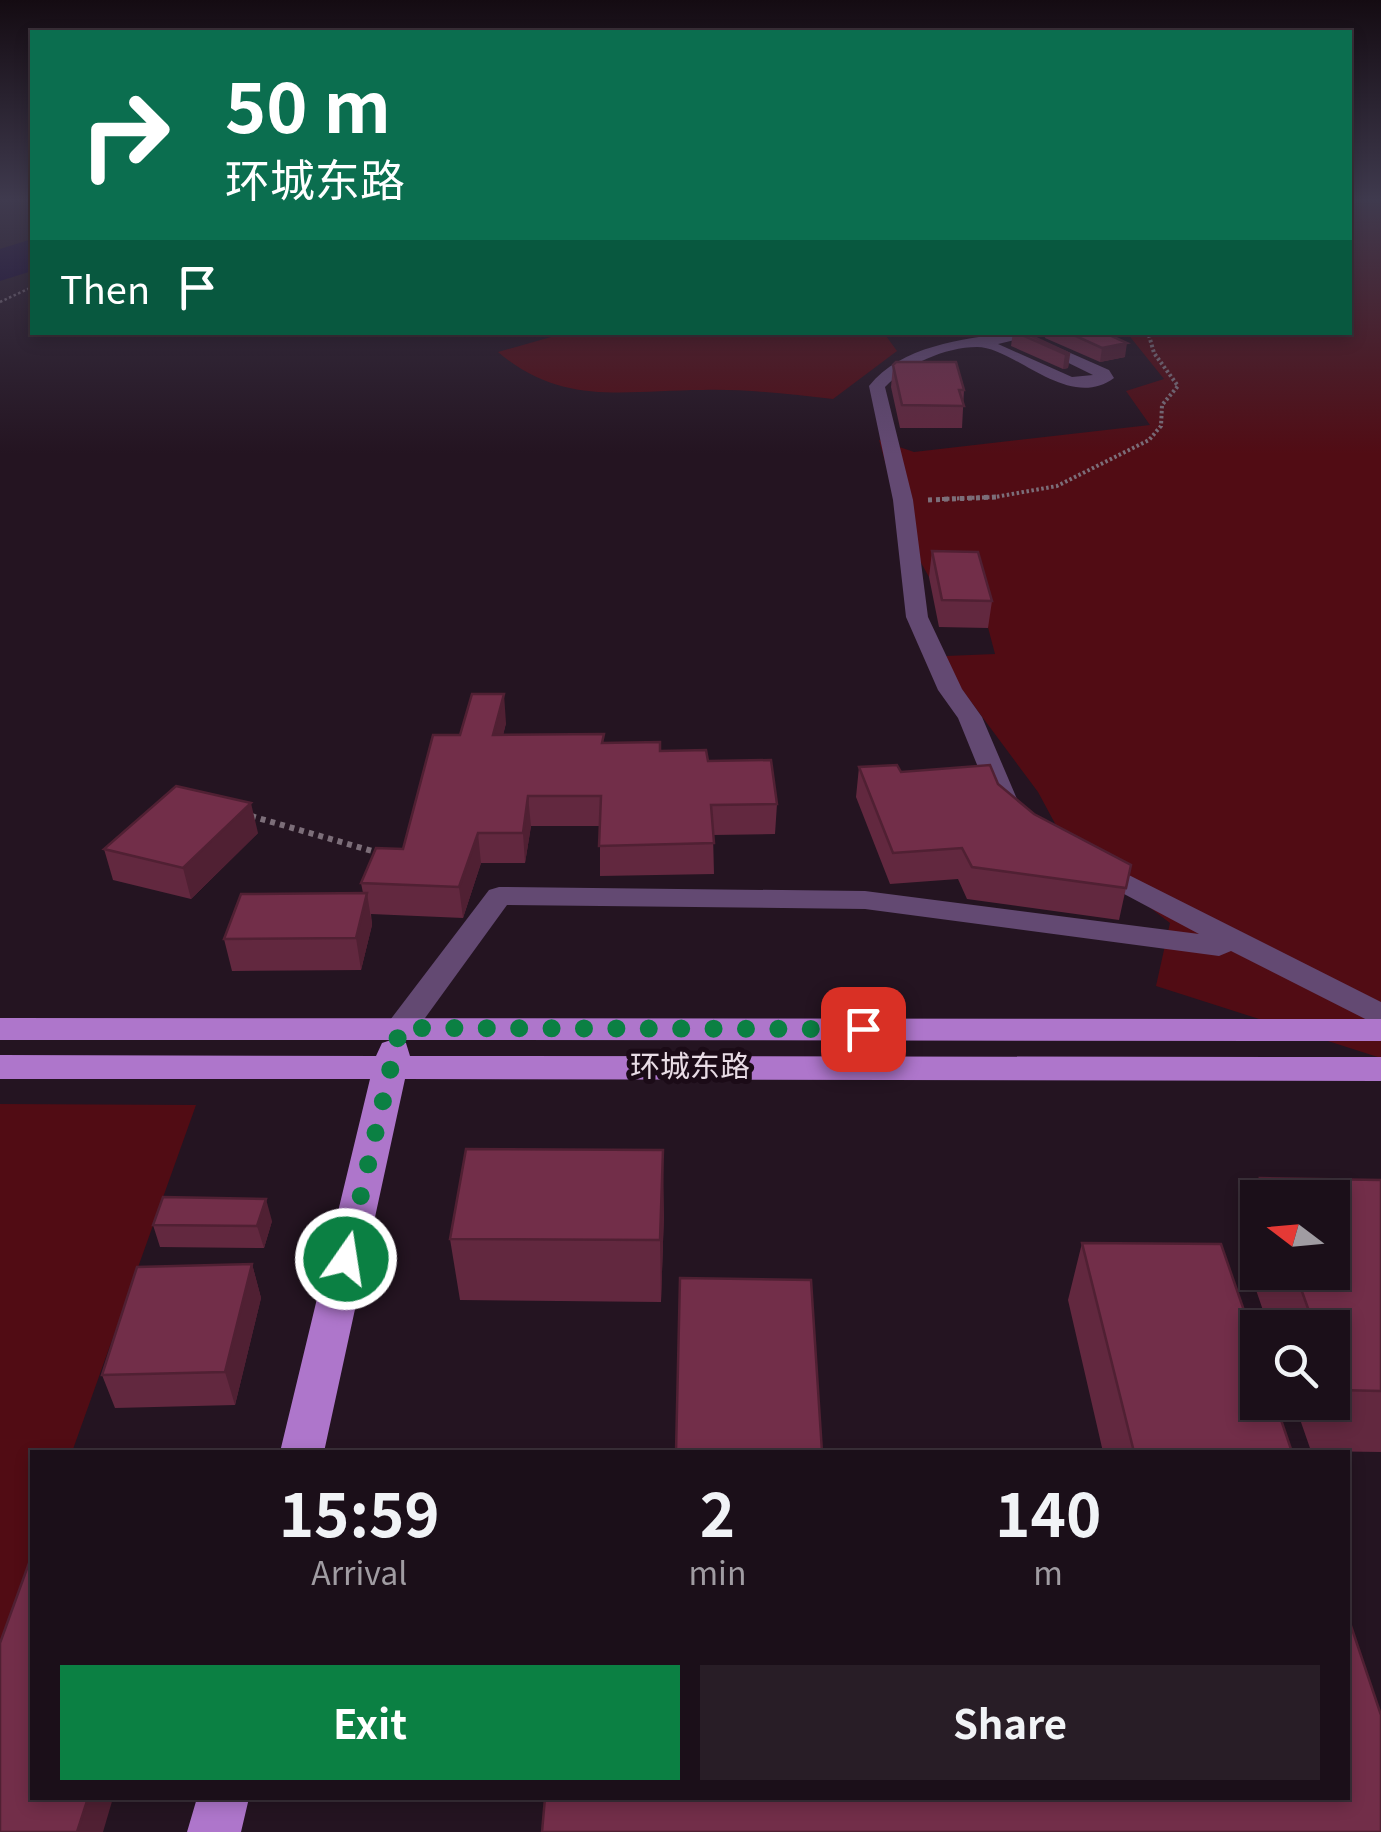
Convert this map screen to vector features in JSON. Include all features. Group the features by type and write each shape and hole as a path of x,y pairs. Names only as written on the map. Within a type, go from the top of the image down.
{"main road":[{"name":"环城东路","path":"0,1028 1381,1030"},
{"path":"302,1450 400,1028"},
{"name":"环城东路","path":"0,1067 1381,1069"},
{"path":"214,1832 222,1800"}],"lane":[{"path":"931,335 954,348"},
{"path":"1017,816 1003,798 970,717 950,690 917,618 903,500 877,386 920,356 1026,335"},
{"path":"984,343 1062,380 1081,383 1106,378 1103,373 1020,336"},
{"path":"1069,853 1381,1016"},
{"path":"400,1028 499,896 865,900 1219,946"}],"path":[{"path":"0,302 30,287"},
{"path":"903,500 981,498 1058,486 1149,440 1160,430 1165,419 1162,406 1178,386 1154,353 1149,335"},
{"path":"251,816 390,856"}],"shaded area":[{"path":"1352,283 1381,283 1381,1058 1156,986 1170,923 1065,842 1038,792 960,687 946,656 995,654 975,578 929,577 906,536 879,440 914,452 1150,425 1126,391 1164,379 1129,335 1352,335"},
{"path":"558,335 885,335 897,351 833,399 736,390 596,392 546,381 498,352"},
{"path":"0,1104 196,1105 73,1450 30,1450 30,1570 0,1655"}],"building":[{"path":"1022,335 1070,354 1065,354"},
{"path":"1074,335 1110,335 1127,343 1102,348"},
{"path":"956,362 964,406 902,405 893,365"},
{"path":"932,551 978,552 992,601 942,600"},
{"path":"472,694 504,694 493,735 604,734 602,743 660,742 660,751 706,750 708,761 771,760 777,804 711,805 714,843 599,846 601,796 528,796 523,833 478,833 459,887 361,883 376,848 403,849 433,735 460,735"},
{"path":"897,765 901,772 990,765 998,784 1034,814 1131,865 1126,888 972,867 962,848 893,853 859,767"},
{"path":"176,786 251,803 183,868 104,849"},
{"path":"367,893 356,938 224,939 241,894"},
{"path":"466,1149 663,1150 660,1240 450,1239"},
{"path":"1260,1178 1381,1180 1381,1391 1350,1390 1350,1310 1309,1310 1301,1290 1350,1290 1350,1180"},
{"path":"163,1197 266,1199 257,1226 153,1225"},
{"path":"1082,1243 1221,1244 1244,1310 1240,1310 1240,1420 1281,1420 1291,1450 1134,1450"},
{"path":"252,1264 225,1372 102,1375 137,1267"},
{"path":"680,1278 811,1280 822,1450 676,1450"},
{"path":"30,1563 30,1800 87,1800 77,1832 0,1832 0,1643"},
{"path":"1350,1623 1381,1715 1381,1832 542,1832 545,1800 1350,1800"}],"route":[{"path":"346,1259 400,1028 863,1029"}]}
